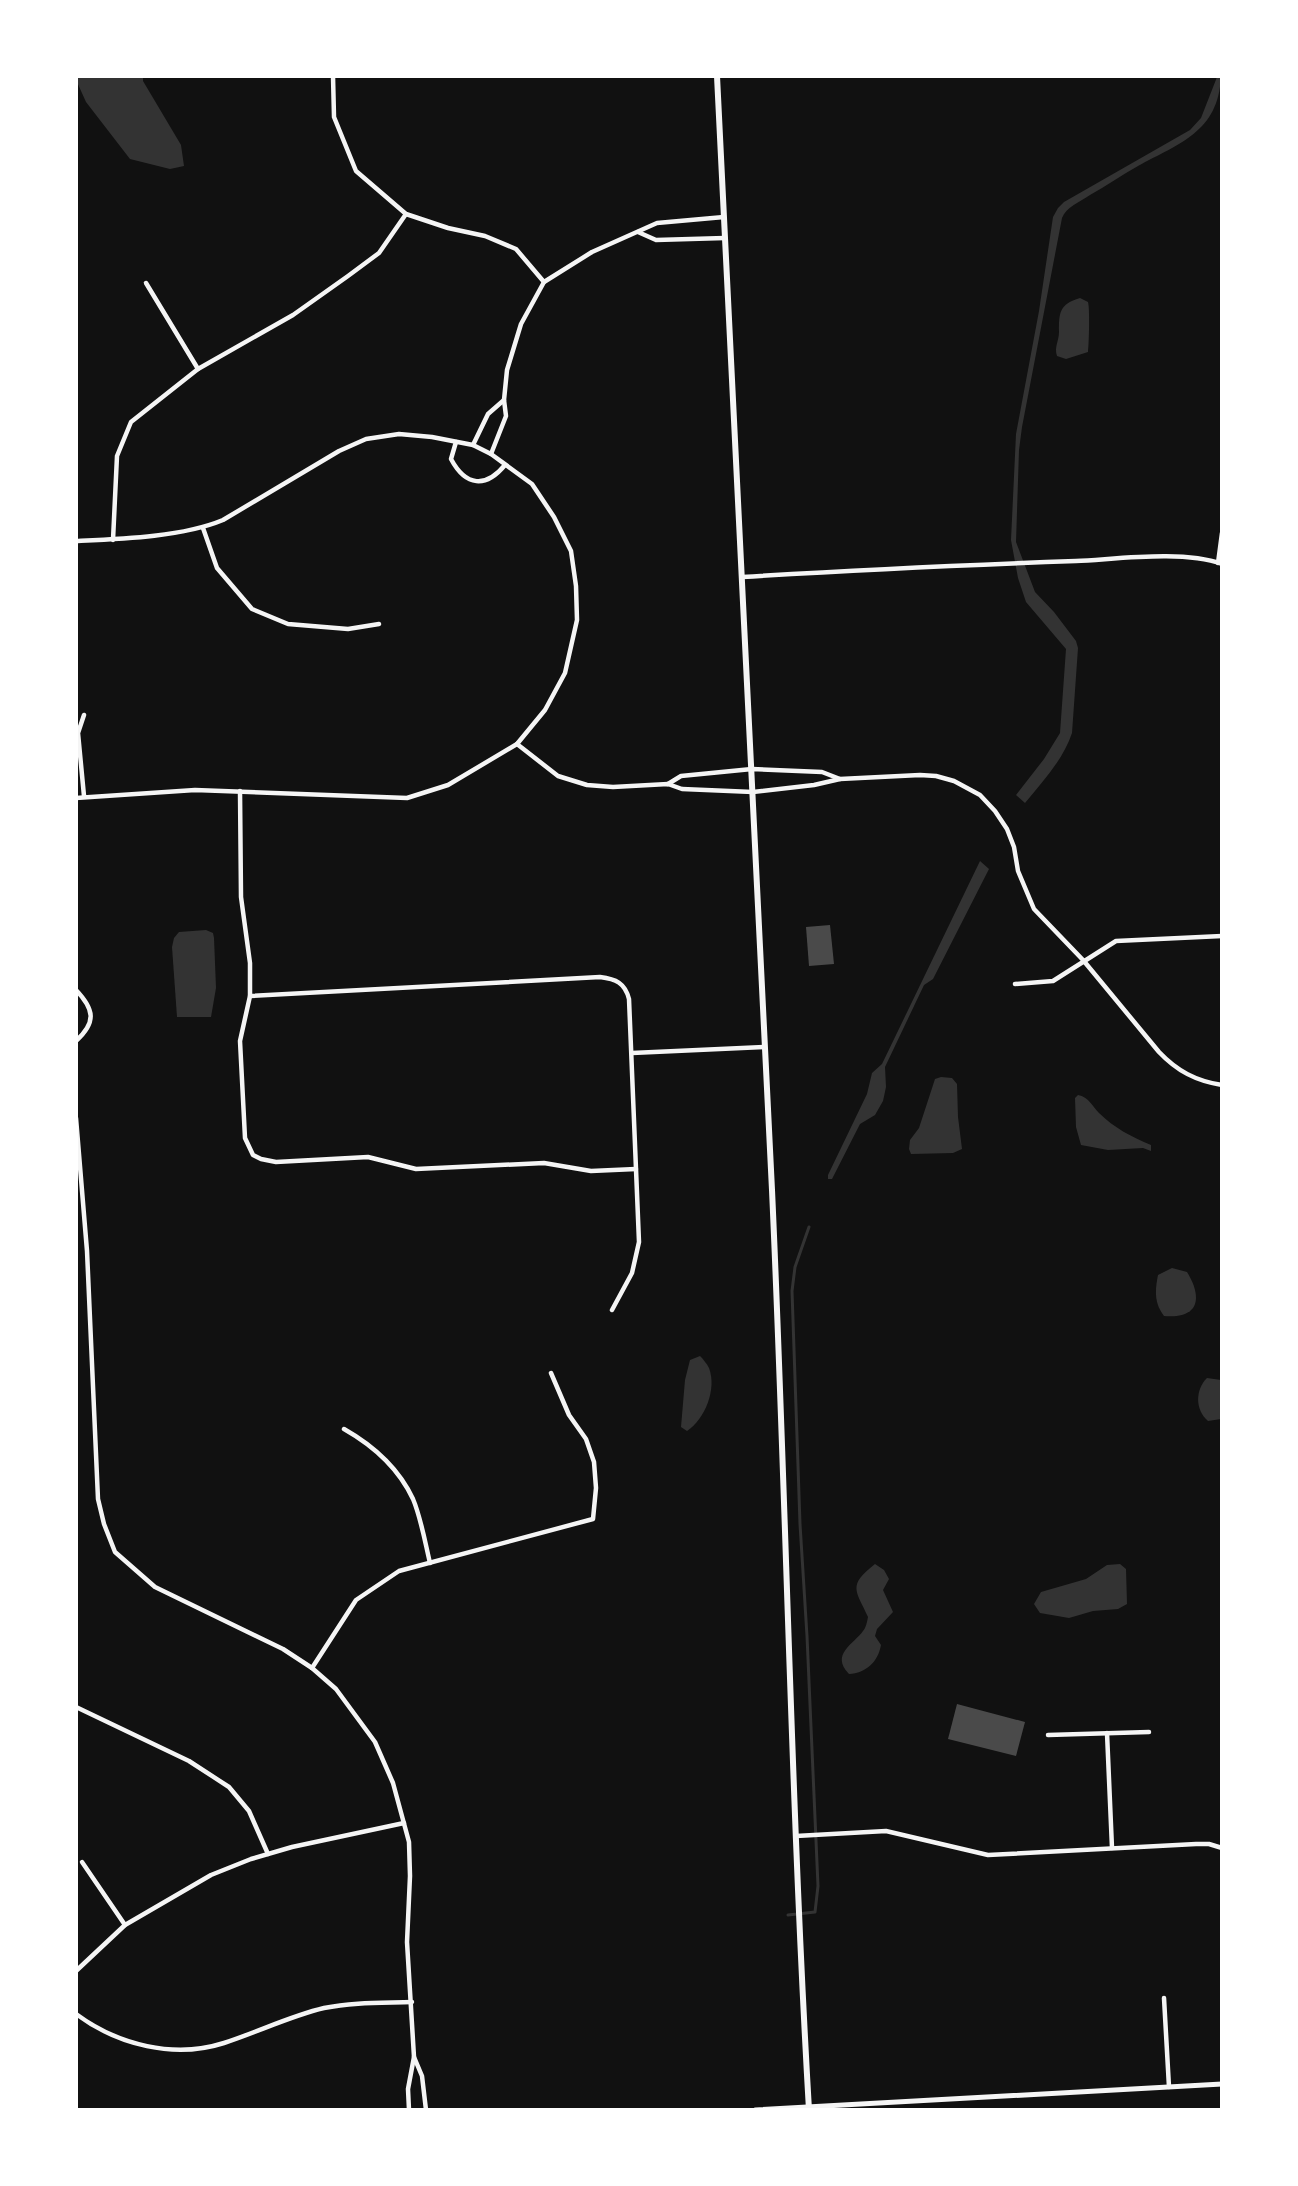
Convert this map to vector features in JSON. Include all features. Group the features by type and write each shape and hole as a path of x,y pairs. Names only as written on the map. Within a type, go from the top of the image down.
{"main road":[{"path":"717,76 772,1191 808,2108"}],"street":[{"path":"333,76 334,117 356,171 406,214 447,228 485,236 516,249 544,282"},
{"path":"113,540 117,456 131,422 198,369 293,315 379,253 406,214"},
{"path":"491,454 506,416 504,400 507,370 521,324 544,282 592,252 657,224 724,217"},
{"path":"638,232 656,240 725,238"},
{"path":"146,283 198,369"},
{"path":"473,445 488,414 504,400"},
{"path":"76,541 113,540 203,528 223,520 339,451 366,440 399,434 456,442 473,445 491,454 532,484 554,517 571,551 576,586 577,620 565,673 545,710 517,744 447,785 407,798 195,790 76,798"},
{"path":"456,442 451,459 465,477 480,482 489,481 505,465"},
{"path":"203,528 217,568 252,609 288,624 348,629 379,624"},
{"path":"742,577 1143,558 1199,558 1220,563 1221,533"},
{"path":"84,715 78,733 84,796"},
{"path":"517,744 558,776 587,785 613,787 668,784 682,789 753,792 840,779 936,776 954,781 981,795 995,811 1007,829 1014,847 1018,871 1034,909 1083,960 1169,1064 1189,1076 1221,1085"},
{"path":"668,784 681,776 752,769 822,772 840,779"},
{"path":"240,791 241,897 250,963 250,996 240,1041 240,1070 245,1138 253,1155 276,1162 368,1157 416,1169 544,1163 591,1171 636,1169"},
{"path":"1016,984 1053,981 1116,941 1221,936"},
{"path":"250,996 600,977 611,978 623,985 627,991 632,1053 639,1242 632,1273 612,1310"},
{"path":"76,990 89,1004 91,1018 86,1033 76,1041"},
{"path":"632,1053 764,1047"},
{"path":"76,1118 87,1251 98,1499 104,1524 115,1552 155,1587 283,1649 312,1668 336,1689 375,1742 393,1783 409,1842 407,1942 414,2057 408,2089 409,2109"},
{"path":"312,1668 356,1600 399,1571 593,1519 596,1488 594,1462 586,1439 568,1415 551,1373"},
{"path":"344,1429 366,1441 390,1463 413,1499 430,1563"},
{"path":"76,1707 189,1761 229,1787 249,1811 268,1854"},
{"path":"1047,1735 1149,1732"},
{"path":"1107,1733 1112,1848"},
{"path":"76,1971 125,1925 211,1875 292,1847 404,1823"},
{"path":"796,1836 886,1831 988,1855 1196,1844 1209,1844 1221,1848"},
{"path":"81,1862 125,1925"},
{"path":"1164,1998 1169,2087"},
{"path":"76,2014 110,2035 139,2044 170,2050 198,2049 223,2043 278,2022 325,2008 412,2002"},
{"path":"414,2057 422,2076 426,2109"},
{"path":"755,2109 808,2108 1221,2084"}],"shaded area":[{"path":"76,77 143,77 143,81 181,145 184,166 170,169 130,159 86,102"},
{"path":"1217,77 1221,77 1213,111 1194,133 1074,205 1062,218 1022,427 1016,542 1035,592 1054,612 1076,641 1078,648 1072,733 1058,761 1025,803 1016,795 1044,759 1060,733 1066,649 1026,602 1018,578 1011,540 1016,434 1039,311 1053,217 1064,202 1190,130 1201,118"},
{"path":"1080,298 1088,302 1089,306 1088,352 1066,359 1057,356 1056,353 1060,314 1064,306"},
{"path":"980,861 989,869 933,979 924,985 885,1067 886,1087 883,1101 875,1115 860,1124 832,1179 828,1179 867,1094 872,1073 882,1064"},
{"path":"206,930 213,933 214,938 216,988 211,1017 177,1017 172,947 174,938 179,932"},
{"path":"952,1078 957,1084 962,1149 953,1153 911,1154 910,1140 919,1128 935,1079"},
{"path":"1078,1095 1088,1100 1117,1128 1151,1145 1151,1151 1143,1148 1108,1150 1081,1145 1076,1127 1075,1098"},
{"path":"1172,1268 1187,1272 1195,1290 1195,1305 1185,1314 1164,1316 1157,1301 1158,1275"},
{"path":"700,1356 709,1368 710,1394 704,1411 687,1431 681,1427 685,1380 690,1360"},
{"path":"1207,1378 1221,1380 1221,1419 1208,1421 1199,1406 1200,1388"},
{"path":"875,1564 884,1570 889,1579 883,1590 893,1612 877,1629 875,1636 881,1645 877,1657 866,1669 849,1674 842,1661 843,1655 864,1630 868,1617 856,1589 857,1583"},
{"path":"1120,1564 1126,1569 1127,1604 1118,1609 1093,1611 1069,1618 1040,1613 1034,1604 1041,1592 1086,1579 1107,1565"}],"building":[{"path":"830,925 834,964 809,966 806,927"},
{"path":"957,1704 1025,1722 1016,1756 948,1739"}],"waterway":[{"path":"788,1915 815,1912 818,1886 800,1524 792,1291 795,1267 809,1227"}]}
